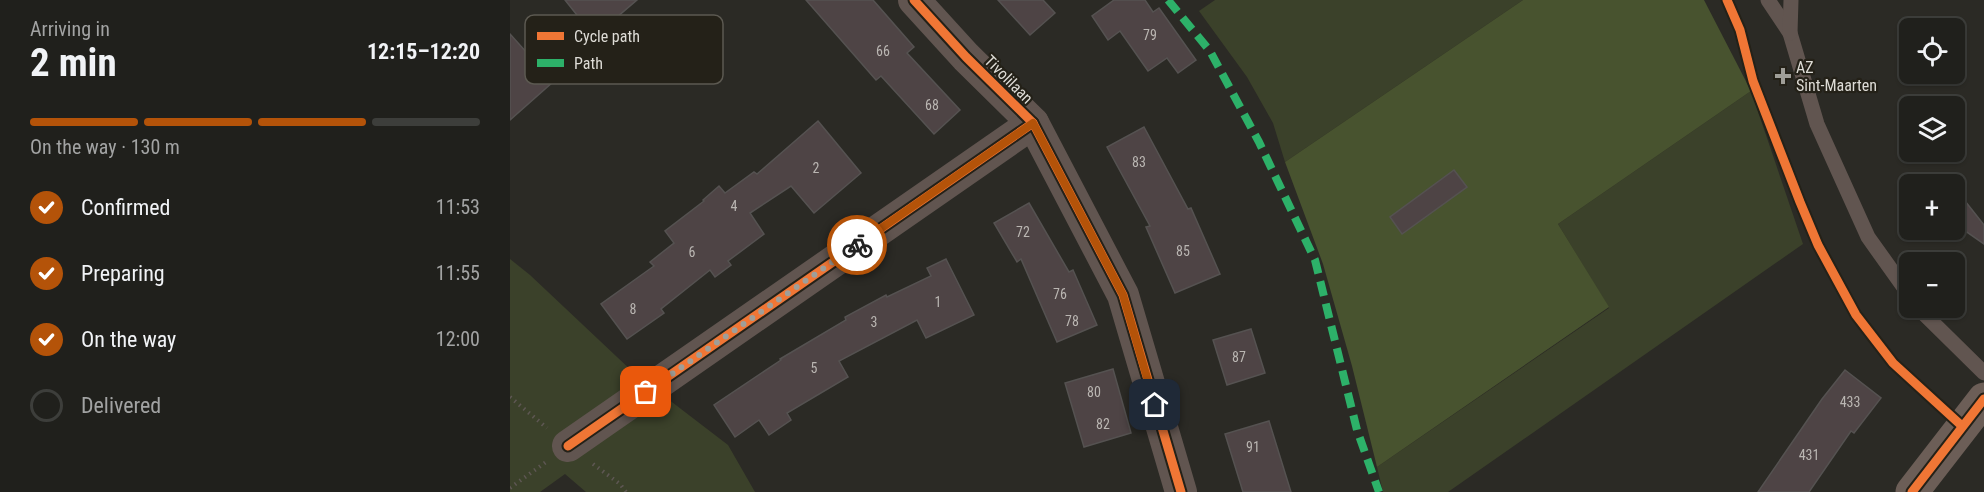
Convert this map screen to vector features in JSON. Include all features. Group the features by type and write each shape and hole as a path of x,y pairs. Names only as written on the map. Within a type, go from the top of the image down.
{"main road":[{"path":"1912,492 1984,399"}],"street":[{"name":"Tivolilaan","path":"914,0 966,57 1033,123 1123,295 1181,492"},
{"path":"568,446 1033,123"}],"lane":[{"path":"1768,0 1790,33 1817,124 1868,237 1899,281"},
{"path":"1790,33 1791,0"},
{"path":"1928,318 1984,373"}],"path":[{"path":"510,397 568,446 620,484 626,492"},
{"path":"510,488 568,446"}],"green space":[{"path":"1215,0 1523,0 1285,162 1273,123 1247,77 1199,11"},
{"path":"1523,0 1704,0 1751,91 1558,224 1609,307 1377,467 1352,366 1323,264 1285,162"},
{"path":"1751,91 1803,244 1448,492 1383,492 1377,467 1609,308 1558,224"},
{"path":"510,259 634,373 728,445 755,492 586,492 565,474 540,492 510,492"}],"building":[{"path":"565,0 637,0 620,15 577,15"},
{"path":"806,0 873,0 914,47 907,53 960,110 934,134 881,76 876,80"},
{"path":"998,0 1043,0 1055,13 1030,35"},
{"path":"1114,0 1145,0 1153,12 1159,8 1196,60 1178,73 1167,58 1148,71 1120,31 1108,40 1092,16"},
{"path":"510,34 525,51 525,84 551,84 510,120"},
{"path":"818,121 861,173 814,213 791,186 750,213 764,234 728,261 731,265 715,277 710,270 661,309 664,313 627,339 601,304 654,266 650,262 674,243 665,231 704,201 719,186 725,193 754,172 757,174"},
{"path":"1144,127 1188,209 1191,208 1220,274 1175,293 1146,227 1150,226 1107,147"},
{"path":"1454,170 1467,187 1402,234 1390,217"},
{"path":"1965,201 1984,225 1984,244 1965,231"},
{"path":"1029,203 1069,272 1073,270 1097,325 1057,342 1021,259 1017,262 994,223"},
{"path":"946,259 974,315 926,338 917,320 839,361 848,377 787,413 791,420 769,435 759,420 735,437 714,405 780,359 846,320 845,317 886,295 887,297 931,276 927,268"},
{"path":"1251,329 1265,373 1227,385 1213,340"},
{"path":"1113,369 1131,433 1084,447 1065,383"},
{"path":"1845,370 1881,398 1854,433 1851,431 1809,492 1758,492 1822,399"},
{"path":"1269,421 1291,492 1243,492 1225,434"}],"marked path":[{"path":"1168,0 1210,51 1259,142 1315,260 1357,430 1379,492"}],"cycle path":[{"path":"914,0 966,57 1033,123 1123,295 1181,492"},
{"path":"1727,0 1740,30 1753,81 1800,202 1818,245 1856,315 1893,363 1962,426"},
{"path":"568,446 1033,123"},
{"path":"1912,492 1984,399"}],"way so far":[{"path":"646,392 857,245"}],"place":[{"name":"AZ Sint-Maarten","path":"1783,76"}],"route":[{"path":"857,245 1033,123 1123,295 1155,405"}]}
